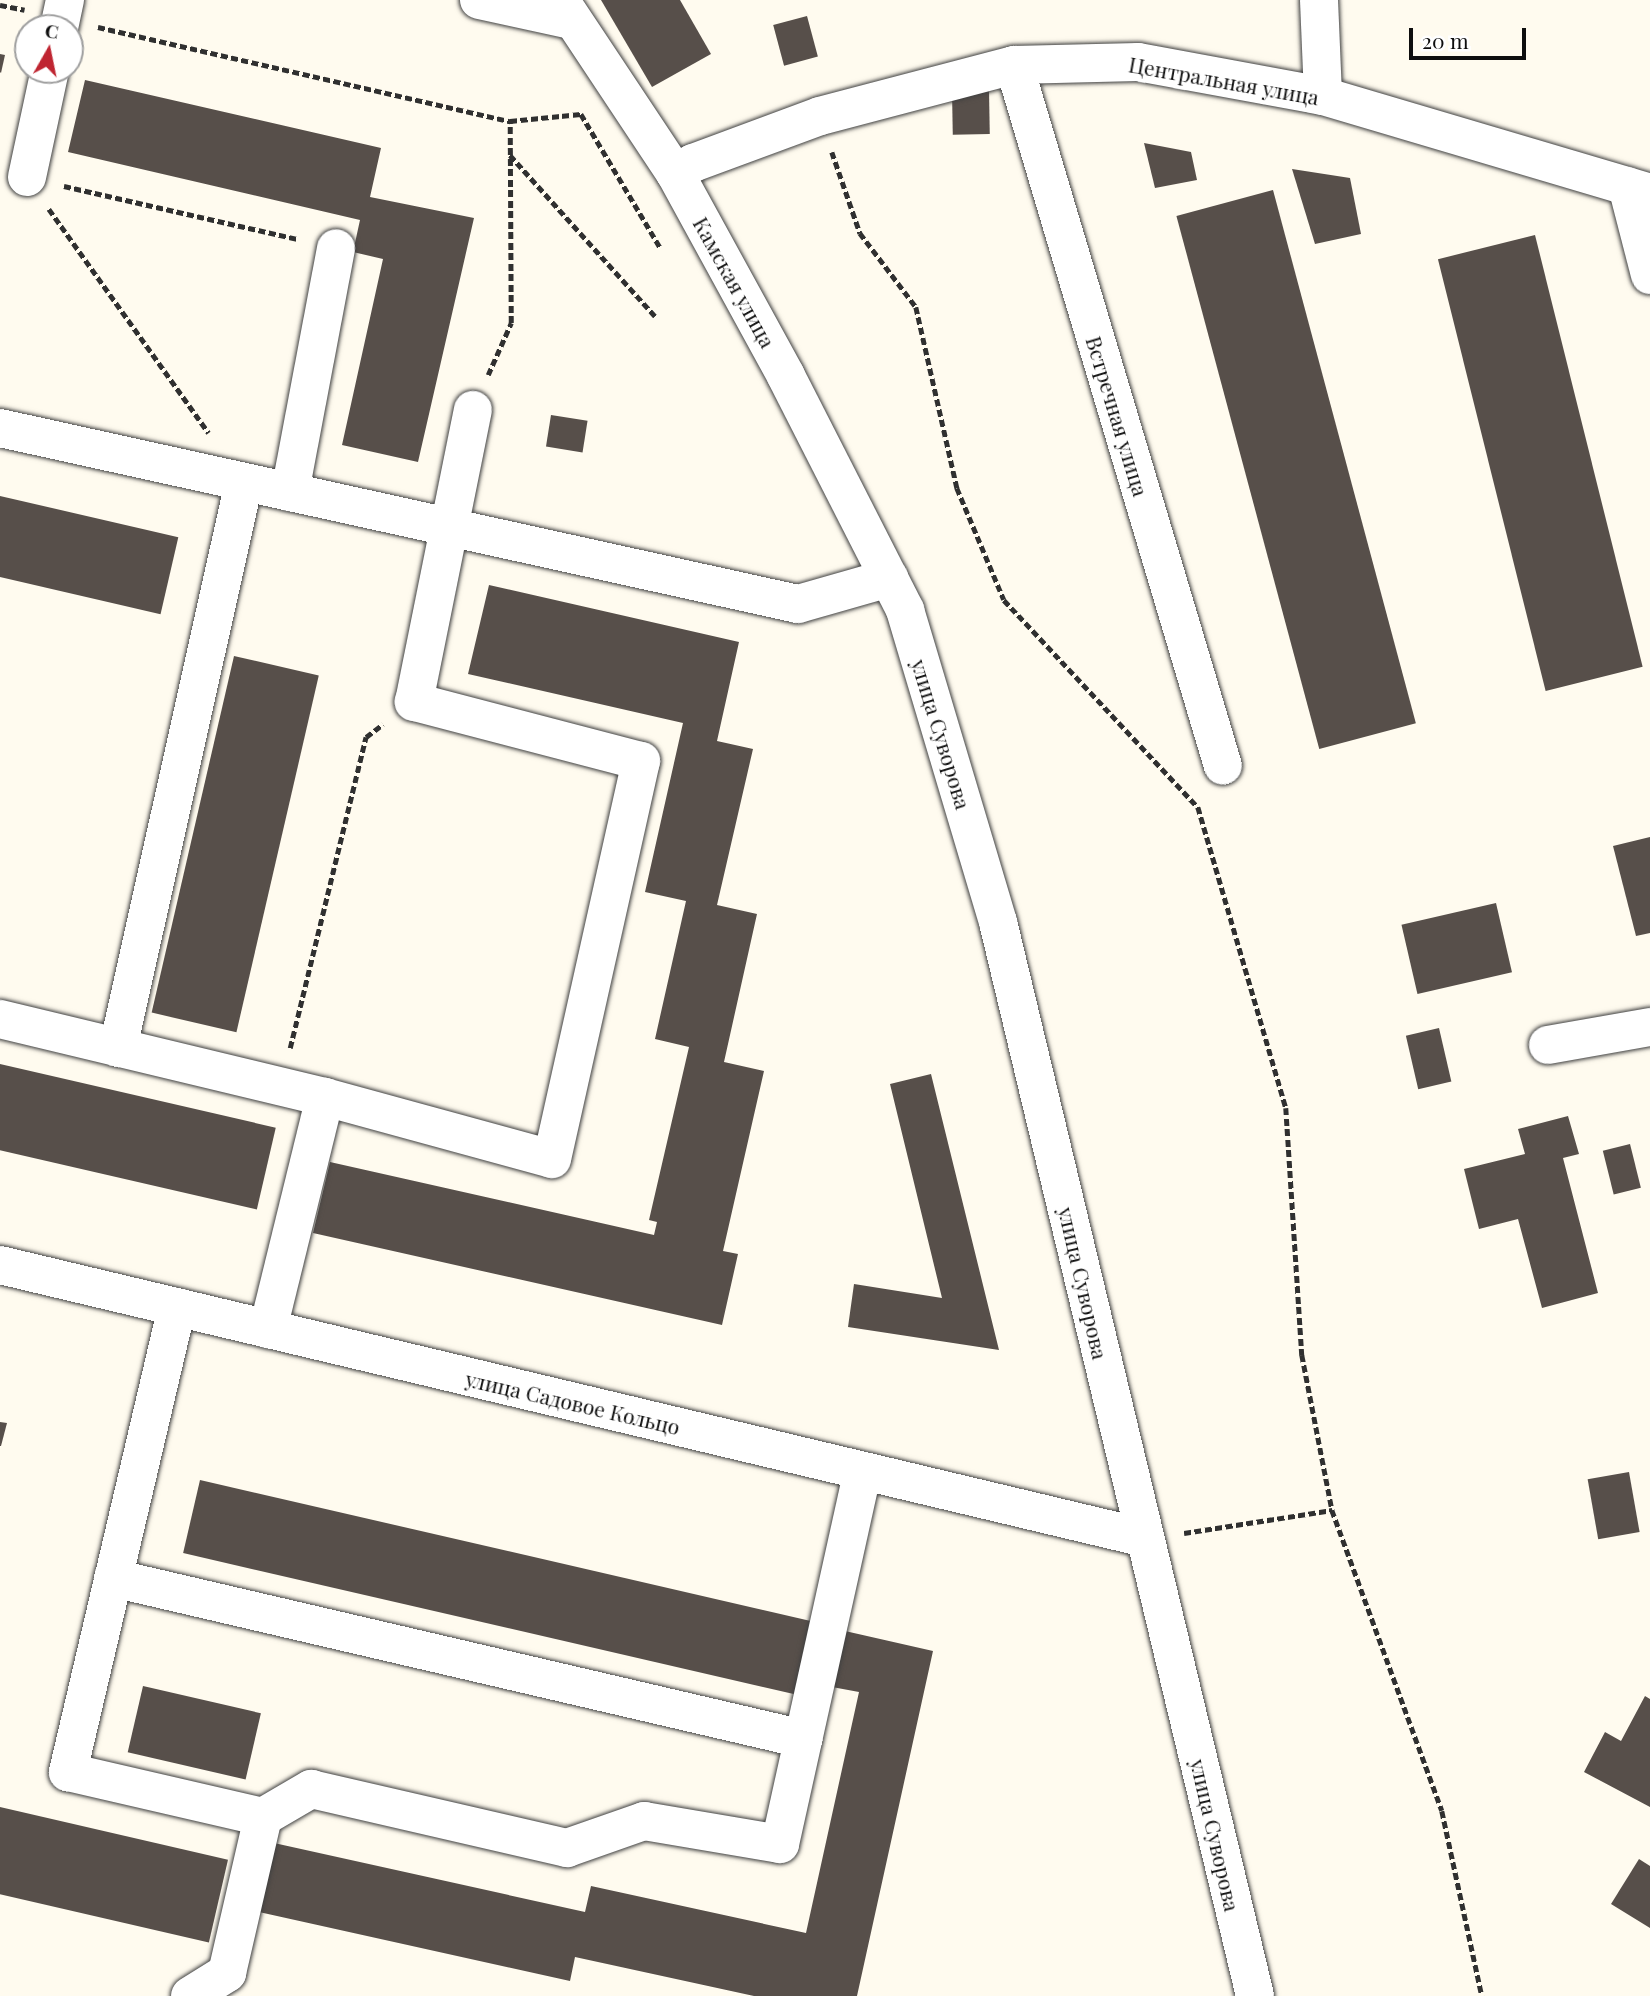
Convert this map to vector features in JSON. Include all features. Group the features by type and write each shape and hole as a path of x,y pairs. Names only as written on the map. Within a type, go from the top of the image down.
{"street":[{"path":"479,0 565,10"},
{"path":"1319,0 1323,96"},
{"name":"Камская улица","path":"565,10 675,173 786,376 888,578"},
{"name":"Центральная улица","path":"675,173 693,163 820,116 1014,65 1138,62 1323,96 1638,190"},
{"name":"Встречная улица","path":"1014,65 1223,766"},
{"path":"27,177 47,84"},
{"path":"1638,190 1650,275"},
{"path":"290,492 336,248"},
{"path":"0,1019 325,1097 552,1159 641,761 414,702 473,410"},
{"path":"0,428 798,604 888,578"},
{"path":"118,1048 244,482"},
{"name":"улица Суворова","path":"888,578 905,610 998,922 1255,1996"},
{"path":"1548,1045 1650,1027"},
{"path":"268,1329 325,1097"},
{"name":"улица Садовое Кольцо","path":"0,1265 1145,1538"},
{"path":"177,1307 68,1772 263,1817 311,1789 567,1848 644,1821 780,1844 863,1471"},
{"path":"113,1578 803,1739"},
{"path":"190,1996 227,1973 263,1817"}],"path":[{"path":"0,5 51,14"},
{"path":"84,21 510,121 582,114 660,247"},
{"path":"820,116 860,233 916,307 957,488 1004,600 1199,807 1286,1108 1301,1355 1332,1510 1442,1811 1482,1996"},
{"path":"473,410 510,323 510,121"},
{"path":"510,155 655,316"},
{"path":"27,177 336,248"},
{"path":"27,177 244,482"},
{"path":"281,1086 366,737 414,702"},
{"path":"1145,1538 1332,1510"}],"building":[{"path":"601,0 680,0 711,54 652,87"},
{"path":"807,16 818,57 784,66 773,25"},
{"path":"0,54 5,55 1,73 0,72"},
{"path":"85,80 381,148 370,197 474,218 418,462 342,445 383,259 353,252 360,220 68,152"},
{"path":"989,90 990,134 953,135 952,91"},
{"path":"1144,143 1191,152 1197,180 1155,188"},
{"path":"1292,169 1350,178 1361,234 1315,244"},
{"path":"1273,190 1416,723 1319,749 1176,216"},
{"path":"1535,235 1643,667 1546,691 1438,259"},
{"path":"551,415 588,421 583,452 546,447"},
{"path":"0,496 178,537 161,614 0,577"},
{"path":"489,585 739,642 717,741 753,749 717,905 757,914 724,1062 764,1071 723,1251 738,1254 722,1325 313,1233 330,1162 654,1235 657,1222 649,1220 689,1047 655,1039 686,901 645,892 683,723 468,674"},
{"path":"234,656 319,676 236,1032 152,1013"},
{"path":"1650,837 1650,933 1636,936 1613,846"},
{"path":"1496,903 1512,972 1417,994 1401,925"},
{"path":"1439,1028 1451,1082 1418,1089 1406,1036"},
{"path":"0,1064 276,1128 257,1210 0,1150"},
{"path":"931,1074 999,1350 848,1327 854,1284 942,1298 890,1084"},
{"path":"1568,1116 1579,1154 1563,1158 1598,1293 1542,1308 1518,1219 1479,1229 1464,1169 1525,1154 1518,1129"},
{"path":"1630,1144 1641,1188 1614,1194 1603,1151"},
{"path":"0,1422 7,1423 1,1446 0,1446"},
{"path":"1629,1472 1640,1532 1598,1539 1588,1479"},
{"path":"200,1480 824,1624 807,1697 183,1553"},
{"path":"845,1631 933,1651 857,1996 754,1996 575,1957 570,1981 259,1912 274,1843 585,1912 591,1886 806,1933 859,1692 832,1687"},
{"path":"143,1686 261,1713 246,1779 128,1752"},
{"path":"1645,1696 1650,1699 1650,1807 1584,1772 1605,1732 1621,1741"},
{"path":"0,1807 228,1860 209,1942 0,1894"},
{"path":"1639,1859 1650,1866 1650,1928 1611,1904"}]}
